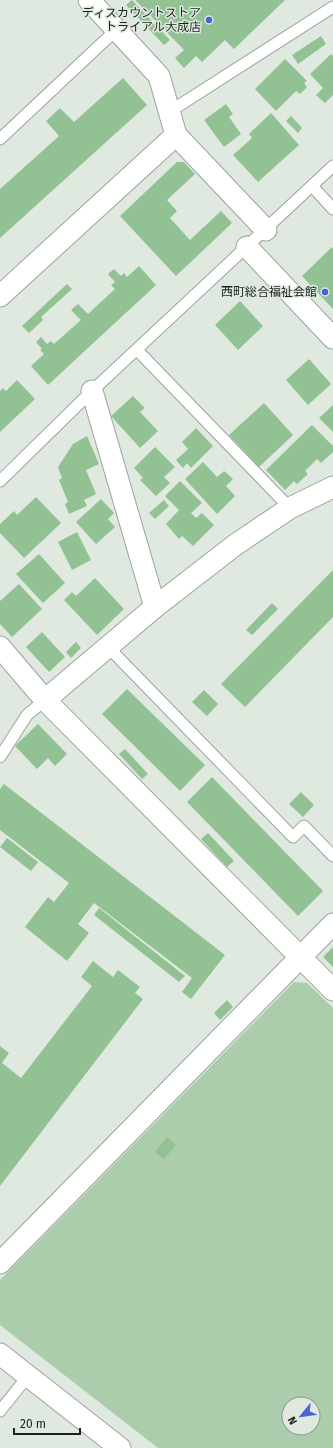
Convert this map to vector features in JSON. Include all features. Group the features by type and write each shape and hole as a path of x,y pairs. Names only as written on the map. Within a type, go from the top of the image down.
{"street":[{"path":"89,0 159,76 176,135 266,230"},
{"path":"0,296 176,135"},
{"path":"247,247 333,338"},
{"path":"92,391 155,607"},
{"path":"45,700 155,607 235,545 290,508 333,487"},
{"path":"0,647 45,700 333,990"},
{"path":"0,1262 333,924"},
{"path":"0,1354 119,1448"}],"lane":[{"path":"169,112 333,7"},
{"path":"0,139 116,30"},
{"path":"0,481 92,391 333,166"},
{"path":"312,186 333,209"},
{"path":"137,350 290,508"},
{"path":"108,647 293,837 304,826 333,856"},
{"path":"0,756 27,715 45,700"},
{"path":"0,1411 28,1376"}],"green space":[{"path":"294,982 307,983 333,1008 333,1448 158,1448 0,1325 0,1280"}],"building":[{"path":"132,0 170,40 164,45 126,5"},
{"name":"ディスカウントストア トライアル大成店","path":"135,0 285,0 234,49 225,40 202,62 196,56 184,68 175,58 184,50"},
{"path":"321,36 326,44 298,64 292,55"},
{"path":"331,54 333,56 333,95 325,103 316,95 323,88 310,74"},
{"path":"285,59 307,81 304,83 307,87 300,94 296,91 276,111 255,89"},
{"path":"123,78 147,105 0,238 0,189 59,136 46,121 60,108 74,122"},
{"path":"226,104 233,114 229,117 241,134 224,147 204,120"},
{"path":"271,113 299,145 258,182 233,155 252,138 249,134"},
{"path":"291,116 302,128 298,133 286,121"},
{"path":"177,162 184,162 195,174 167,200 177,211 170,218 190,240 221,211 232,223 176,276 120,216"},
{"name":"西町総合福祉会館","path":"332,247 333,249 333,309 302,276"},
{"path":"139,266 156,285 48,385 31,366 44,354 36,342 41,337 47,344 51,341 54,344 81,320 71,310 78,304 88,314 115,289 111,285 115,282 108,274 114,269 121,276 124,273 127,277"},
{"path":"67,284 72,289 41,317 43,320 29,333 22,326"},
{"path":"240,301 263,326 238,350 215,325"},
{"path":"309,359 331,384 308,405 286,380"},
{"path":"17,380 35,399 0,432 0,391 3,388 6,391"},
{"path":"133,396 145,408 140,412 158,431 140,448 111,416"},
{"path":"264,403 293,435 259,467 229,435"},
{"path":"333,405 333,432 319,418"},
{"path":"312,425 333,446 333,452 321,463 317,459 305,471 308,474 297,484 294,481 285,490 266,470"},
{"path":"196,428 213,446 191,468 187,463 183,468 176,460 188,449 182,442"},
{"path":"87,436 99,464 86,470 96,494 84,500 87,506 69,514 65,504 68,502 59,480 62,478 58,467 73,444"},
{"path":"155,447 175,467 164,477 170,483 156,496 140,480 143,478 134,468"},
{"path":"203,462 217,477 224,471 233,479 226,486 235,496 217,514 185,479"},
{"path":"180,481 202,503 191,513 196,518 202,513 214,525 193,546 182,536 179,539 166,524 179,510 165,496"},
{"path":"36,497 61,523 24,558 0,533 0,524 14,511 17,515"},
{"path":"101,499 114,513 108,519 115,527 96,544 76,522"},
{"path":"164,500 169,506 155,519 149,513"},
{"path":"77,532 91,560 72,570 58,542"},
{"path":"39,554 65,583 43,603 16,574"},
{"path":"333,570 333,617 245,707 221,684"},
{"path":"95,578 124,609 97,635 64,600 72,592 76,596"},
{"path":"19,584 42,609 12,637 0,624 0,601"},
{"path":"272,603 278,609 252,635 246,630"},
{"path":"42,632 65,657 49,672 26,647"},
{"path":"76,642 81,648 71,658 66,652"},
{"path":"127,689 205,765 180,791 102,714"},
{"path":"204,690 218,704 207,716 192,702"},
{"path":"38,724 67,754 55,766 48,758 37,769 15,746"},
{"path":"125,749 148,774 142,779 119,754"},
{"path":"212,777 323,891 298,916 187,802"},
{"path":"4,784 225,955 191,999 182,992 192,978 94,903 78,924 89,933 67,961 25,927 48,897 54,902 69,883 0,830 0,789"},
{"path":"301,792 314,805 303,817 289,804"},
{"path":"208,833 234,861 227,867 201,839"},
{"path":"7,838 38,862 31,871 0,847"},
{"path":"99,908 185,976 179,982 94,915"},
{"path":"333,947 333,967 323,957"},
{"path":"93,961 113,977 118,970 140,987 135,993 143,999 0,1186 0,1046 9,1053 2,1063 21,1078 92,986 81,977"},
{"path":"227,1000 233,1007 220,1020 214,1013"},
{"path":"167,1137 176,1145 164,1159 155,1152"}],"place":[{"name":"ディスカウントストア トライアル大成店","path":"209,20"},
{"name":"西町総合福祉会館","path":"325,292"}]}
